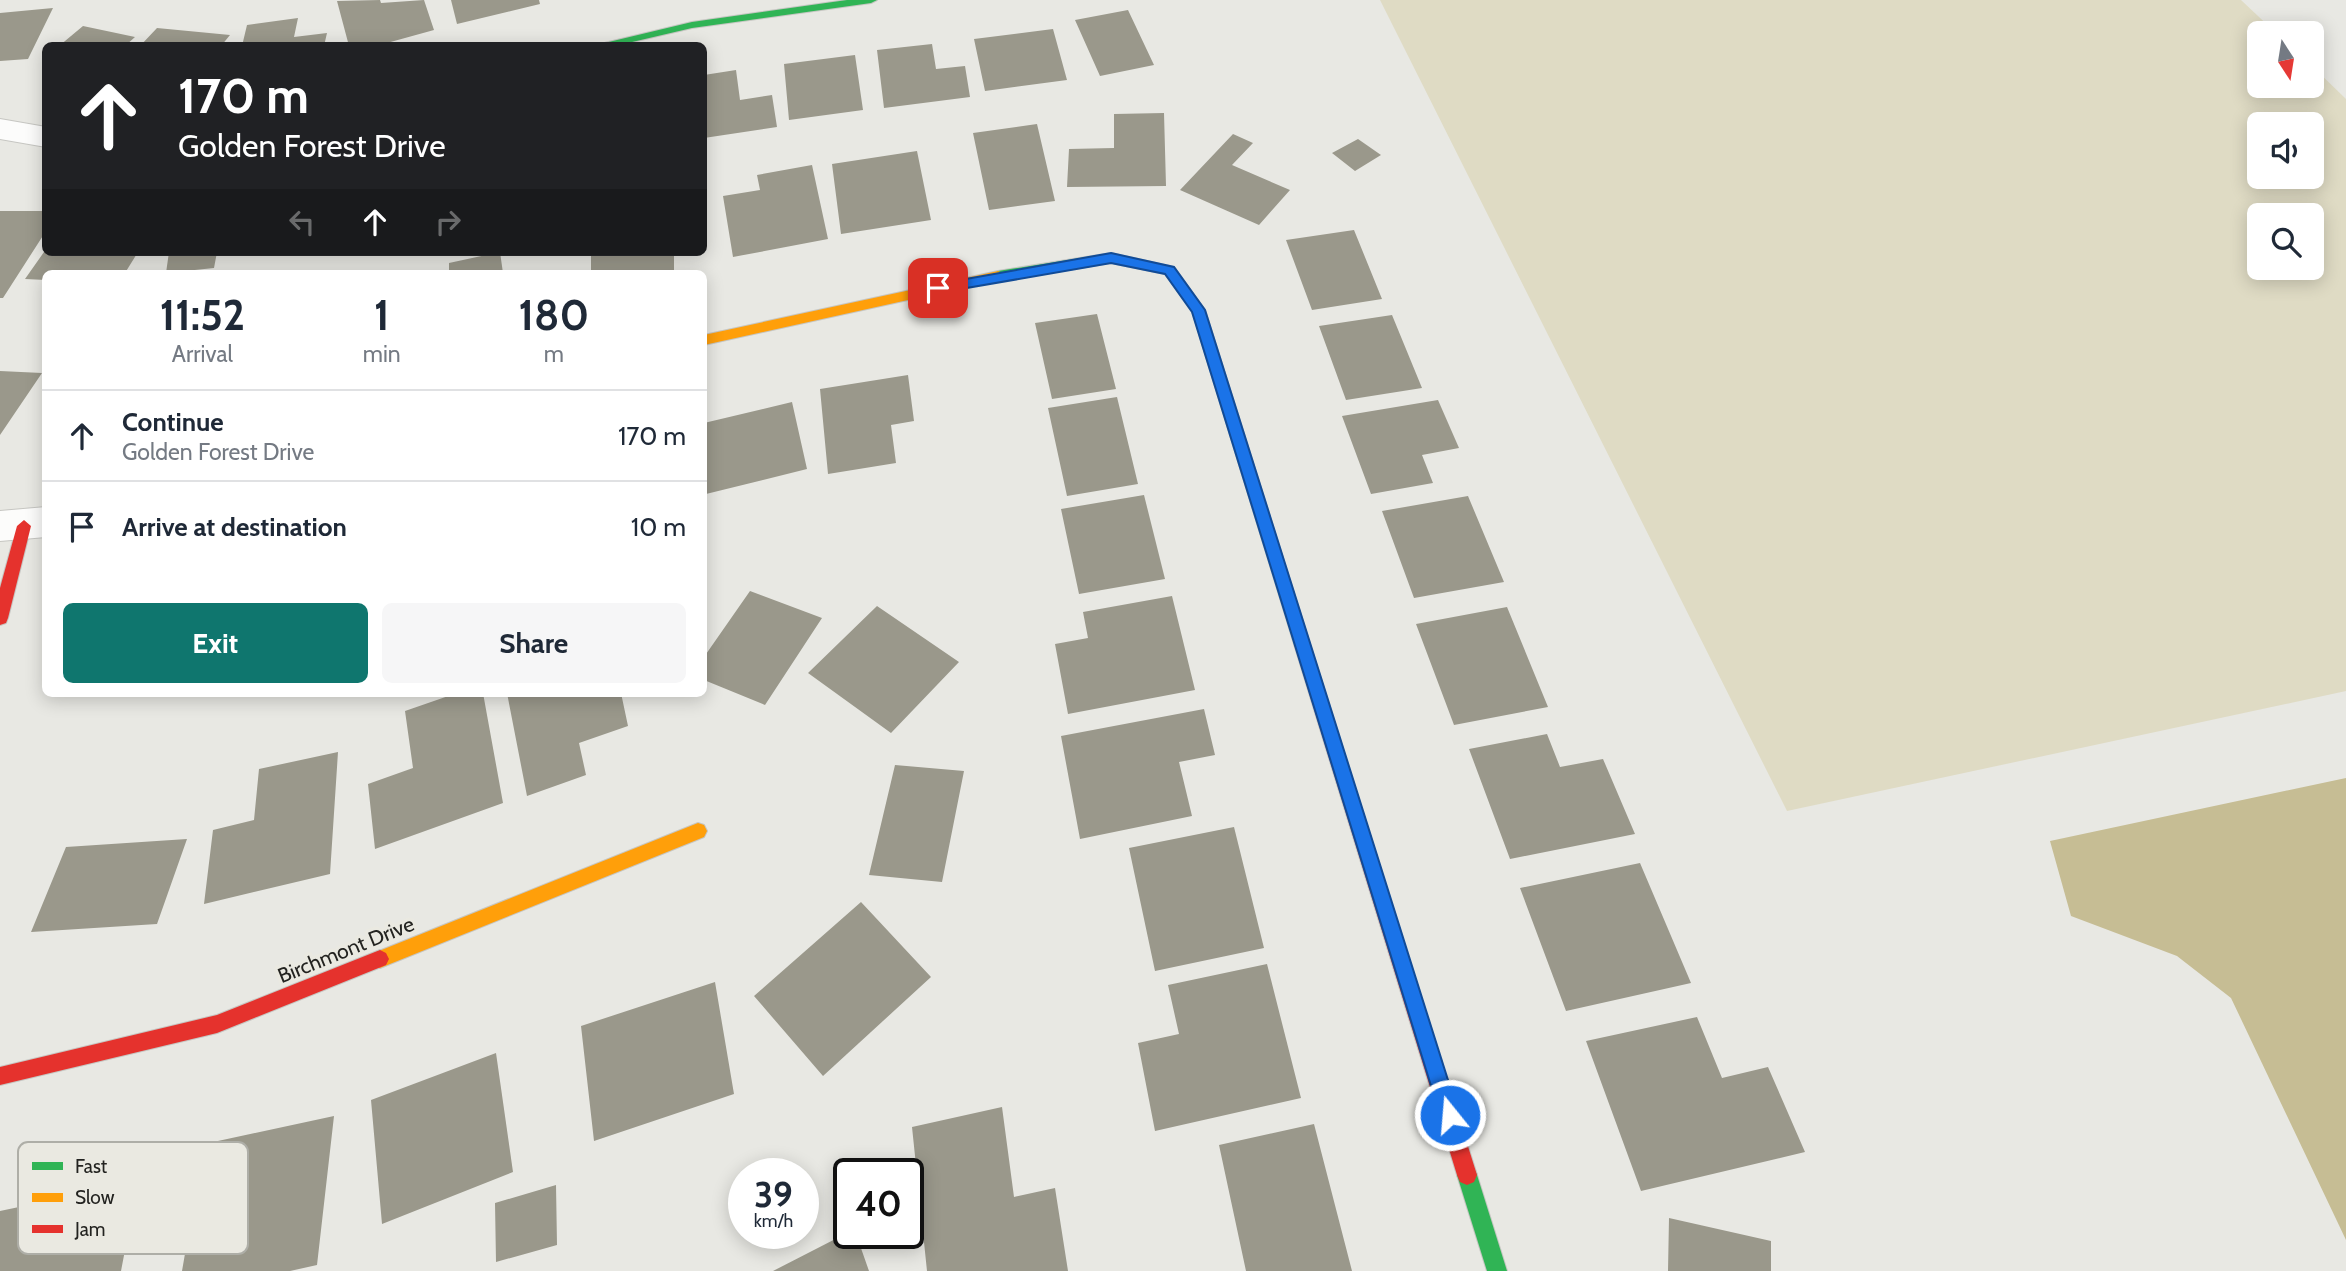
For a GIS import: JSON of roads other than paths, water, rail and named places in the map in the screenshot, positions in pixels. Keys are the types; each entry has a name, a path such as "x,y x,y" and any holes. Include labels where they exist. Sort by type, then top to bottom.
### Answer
{"street":[{"path":"615,42 692,25 871,0"},
{"path":"0,130 42,136"},
{"path":"707,339 993,277 1111,258 1169,270 1198,310 1497,1271"},
{"path":"0,618 23,525"},
{"name":"Birchmont Drive","path":"0,1076 217,1024 698,831"}]}
